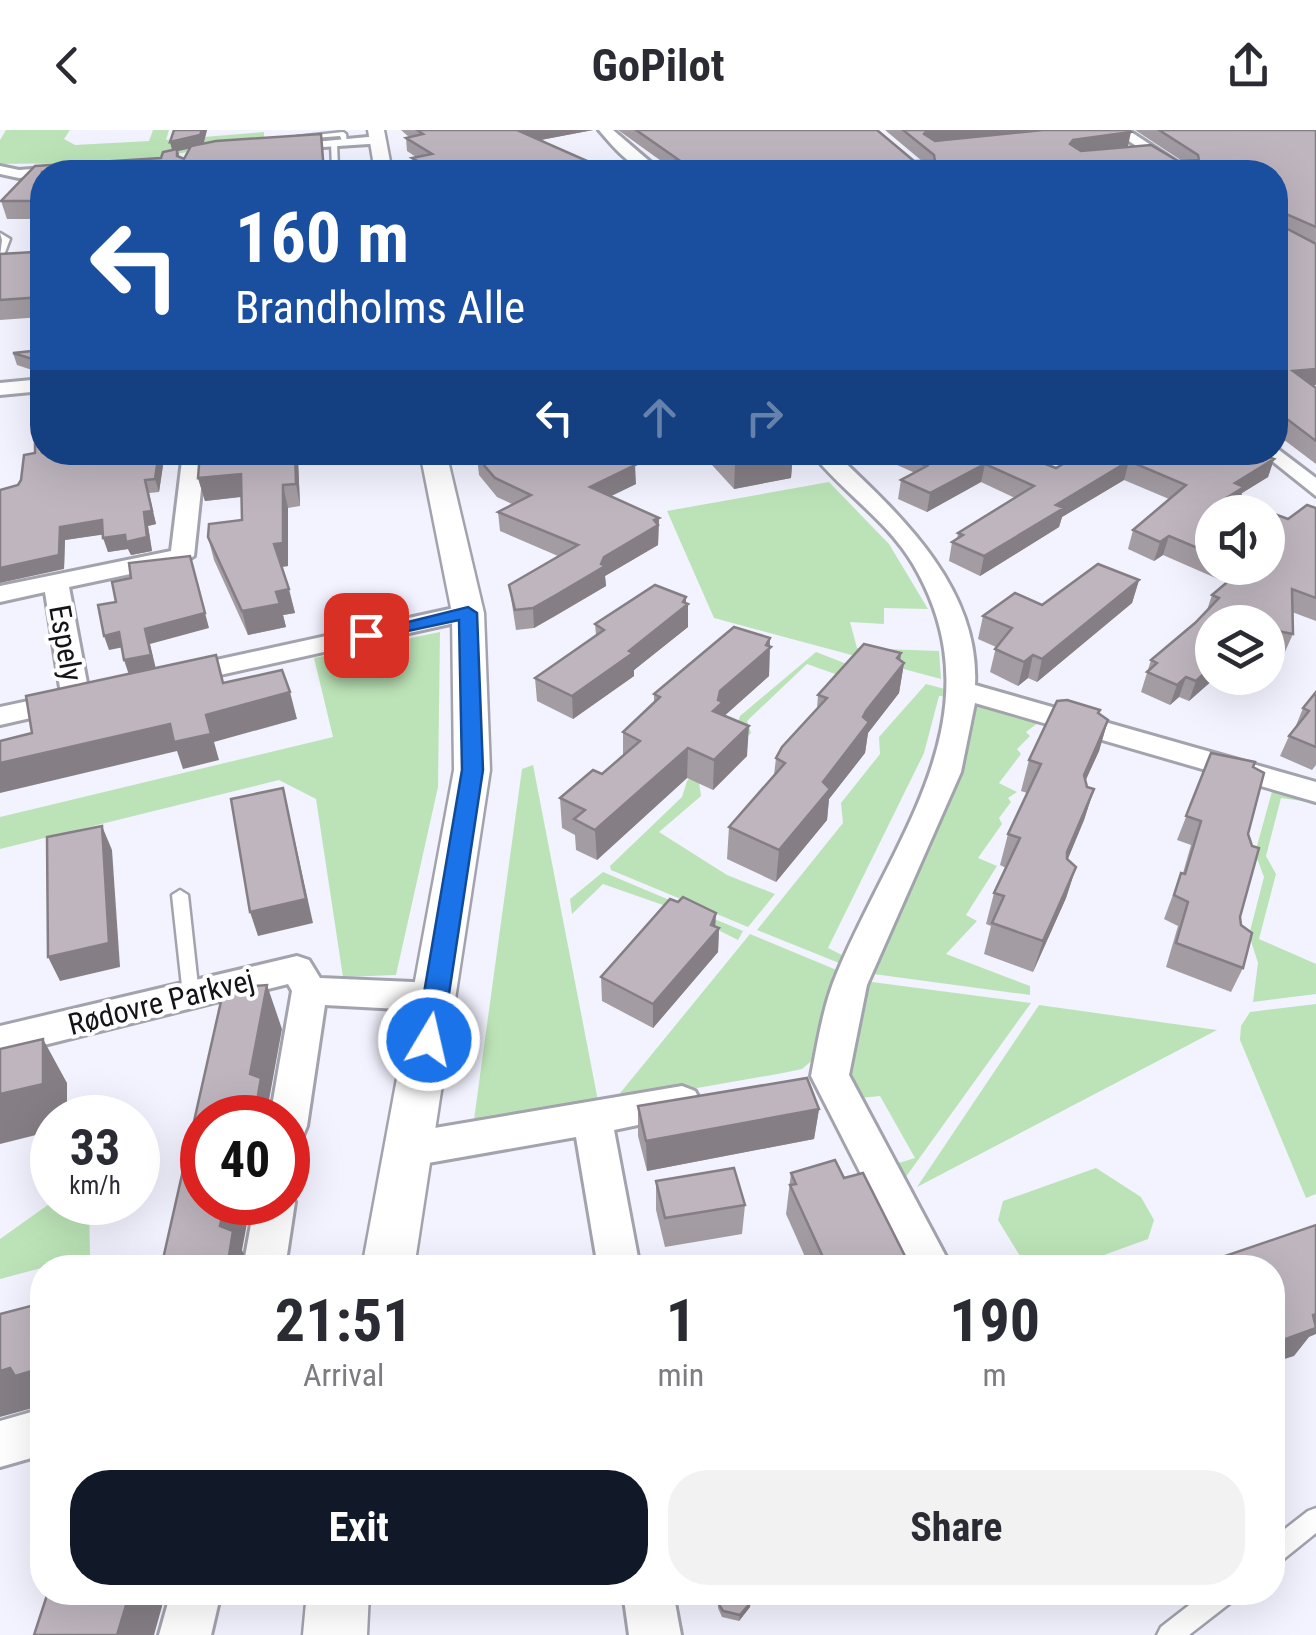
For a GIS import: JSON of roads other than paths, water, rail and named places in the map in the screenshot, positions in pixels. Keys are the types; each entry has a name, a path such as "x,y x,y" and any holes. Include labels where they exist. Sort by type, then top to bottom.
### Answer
{"street":[{"path":"606,130 639,160"},
{"path":"1118,130 1166,160"},
{"path":"258,147 340,142 377,135 382,160"},
{"path":"1115,154 1151,151"},
{"path":"0,170 16,180 30,178"},
{"path":"0,389 30,385"},
{"name":"Espely","path":"0,594 56,586 182,556 192,465"},
{"path":"390,1255 472,770 468,613 436,465"},
{"path":"835,465 902,531 926,564 960,636 966,691 962,728 947,771 853,974 811,1080 923,1255"},
{"path":"1287,465 1316,489"},
{"name":"Espely","path":"56,586 76,699"},
{"path":"156,681 468,613"},
{"path":"966,691 1316,792"},
{"path":"0,716 106,692"},
{"name":"Rødovre Parkvej","path":"0,1041 296,969 310,991 436,997"},
{"path":"293,1095 310,991"},
{"path":"410,1149 718,1096"},
{"path":"592,1117 617,1255"},
{"path":"266,1255 271,1225"},
{"path":"185,1635 193,1605"},
{"path":"335,1635 337,1605"},
{"path":"650,1605 655,1635"}],"lane":[{"path":"282,138 343,134 337,160"},
{"path":"0,235 6,238 0,256 19,255"},
{"path":"180,895 191,995"},
{"path":"1285,1544 1316,1519"},
{"path":"1169,1635 1209,1605"}]}
